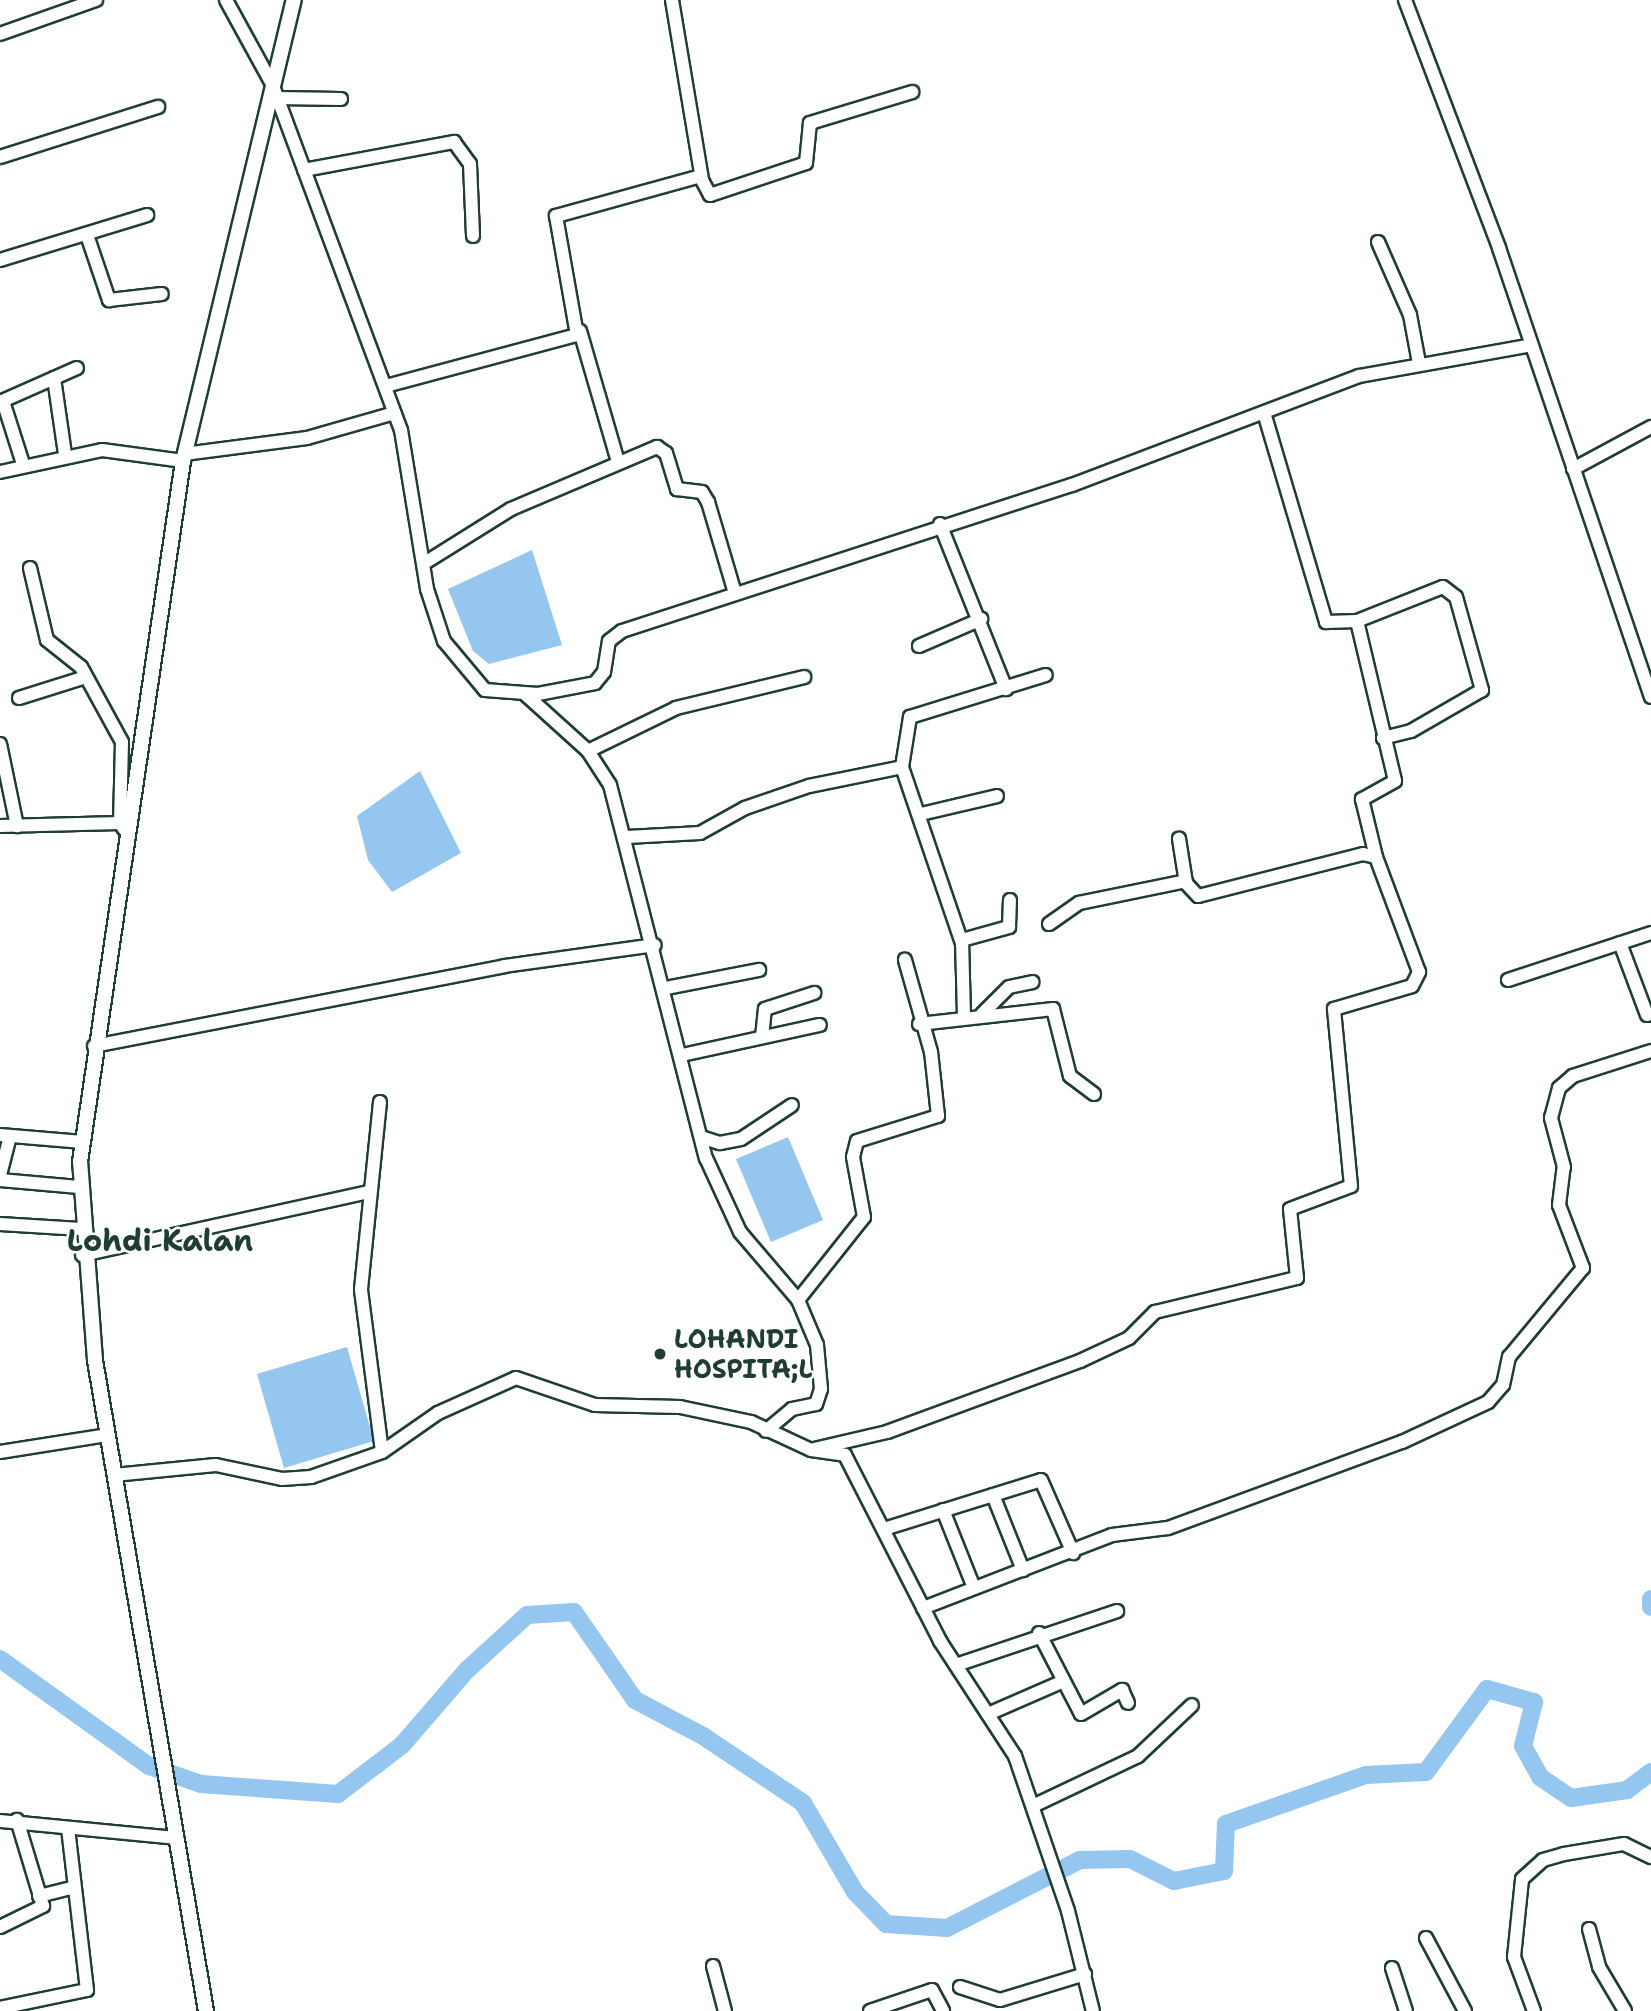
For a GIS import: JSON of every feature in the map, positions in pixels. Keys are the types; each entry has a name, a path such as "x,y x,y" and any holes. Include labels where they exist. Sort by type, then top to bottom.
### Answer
{"street":[{"path":"0,34 96,0"},
{"path":"226,0 275,92 386,386 395,413 423,564 441,632 458,665 485,690 525,694 595,683 614,635 1265,416 1359,376 1419,363 1527,346"},
{"path":"206,2011 107,1435 82,1255 79,1187 94,1046 124,829 183,458 275,92 294,0"},
{"path":"672,0 701,176 716,196 788,172 809,159 810,123 912,92"},
{"path":"1405,0 1499,248 1527,346 1573,469 1651,697"},
{"path":"275,92 341,99"},
{"path":"0,157 158,107"},
{"path":"304,170 454,142 470,164 473,236"},
{"path":"618,462 580,331 556,216 701,176"},
{"path":"0,260 147,215"},
{"path":"87,234 109,300 162,294"},
{"path":"1378,242 1410,315 1419,363"},
{"path":"386,386 580,331"},
{"path":"23,464 1,401 76,368"},
{"path":"54,378 65,454"},
{"path":"0,472 65,454 121,449 183,458 307,438 395,413"},
{"path":"1265,416 1323,616 1330,624 1357,621 1449,587 1483,679 1474,696 1383,738"},
{"path":"1573,469 1651,427"},
{"path":"423,564 510,509 618,462 661,448 677,489 705,495 735,593"},
{"path":"940,524 981,619 1006,689"},
{"path":"30,568 47,640 86,677 124,748 124,829"},
{"path":"919,646 981,619"},
{"path":"811,1450 887,1432 1080,1361 1129,1338 1155,1312 1297,1278 1290,1209 1351,1186 1333,1012 1420,978 1376,857 1362,799 1394,784 1357,621"},
{"path":"964,1016 962,943 921,814 902,767 910,717 1046,675"},
{"path":"19,698 86,677"},
{"path":"588,751 676,708 804,677"},
{"path":"525,694 588,751 610,785 627,837 701,1137 740,1232 798,1300 817,1345 821,1389 816,1404 792,1409 766,1431"},
{"path":"0,744 17,826"},
{"path":"627,837 700,833 745,808 809,786 902,767"},
{"path":"921,814 997,796"},
{"path":"0,826 124,829"},
{"path":"1179,839 1186,881 1198,896 1363,854 1376,857"},
{"path":"1049,924 1079,903 1186,881"},
{"path":"962,943 1009,927 1010,900"},
{"path":"1508,980 1651,933"},
{"path":"1620,943 1647,1016"},
{"path":"94,1046 504,966 655,946"},
{"path":"798,1300 864,1217 853,1157 857,1141 938,1116 931,1052 919,1024 905,960"},
{"path":"666,988 759,970"},
{"path":"982,1014 1001,992 1032,982"},
{"path":"762,1037 765,1009 814,993"},
{"path":"919,1024 964,1016 1053,1009 1070,1076 1094,1094"},
{"path":"682,1055 820,1025"},
{"path":"923,1608 1073,1553 1112,1535 1168,1528 1402,1443 1489,1402 1503,1385 1509,1357 1583,1268 1559,1205 1564,1167 1551,1118 1559,1088 1573,1076 1651,1051"},
{"path":"380,1102 369,1192 361,1301 382,1452"},
{"path":"701,1137 720,1143 741,1139 792,1105"},
{"path":"0,1175 5,1136 83,1142"},
{"path":"0,1180 79,1187"},
{"path":"82,1255 369,1192"},
{"path":"0,1224 81,1229"},
{"path":"114,1475 216,1465 282,1479 311,1477 382,1452 438,1413 516,1378 595,1405 680,1407 766,1431 811,1450 849,1460 923,1608 1015,1756 1035,1805 1068,1911 1093,2011"},
{"path":"0,1452 107,1435"},
{"path":"884,1530 1041,1480 1073,1553"},
{"path":"993,1495 1023,1570"},
{"path":"943,1510 974,1588"},
{"path":"956,1665 1039,1633 1117,1611"},
{"path":"1039,1633 1059,1682 1081,1714 1122,1690 1128,1703"},
{"path":"988,1714 1059,1682"},
{"path":"1035,1805 1138,1756 1192,1705"},
{"path":"0,1821 17,1820 68,1828 177,1838"},
{"path":"0,1927 40,1911 39,1896 17,1820"},
{"path":"0,2008 87,1990 71,1888 68,1828"},
{"path":"1534,2011 1514,1957 1522,1879 1543,1860 1564,1854 1624,1844 1651,1857"},
{"path":"39,1896 71,1888"},
{"path":"1589,1929 1599,1967 1625,2011"},
{"path":"1426,1938 1465,2011"},
{"path":"713,1966 725,2011"},
{"path":"1392,1968 1406,2011"},
{"path":"960,1987 1000,2000 1085,1974"},
{"path":"870,2011 932,1990 943,2011"}],"water":[{"path":"532,550 562,645 489,664 473,651 448,589"},
{"path":"420,771 461,853 392,892 368,860 357,816"},
{"path":"788,1137 823,1220 771,1242 736,1159"},
{"path":"347,1347 374,1441 284,1468 257,1374"}],"waterway":[{"path":"1651,1599 1651,1607"},
{"path":"0,1659 149,1766 201,1784 338,1794 402,1745 467,1670 527,1615 574,1612 635,1700 703,1736 803,1803 855,1892 886,1924 947,1928 1080,1860 1130,1859 1174,1881 1224,1871 1226,1824 1366,1775 1426,1772 1487,1689 1534,1702 1523,1746 1540,1777 1571,1798 1627,1790 1651,1772"}],"place":[{"name":"LOHANDI HOSPITA;L","path":"660,1354"}],"district":[{"name":"Lohdi Kalan","path":"160,1241"}]}
